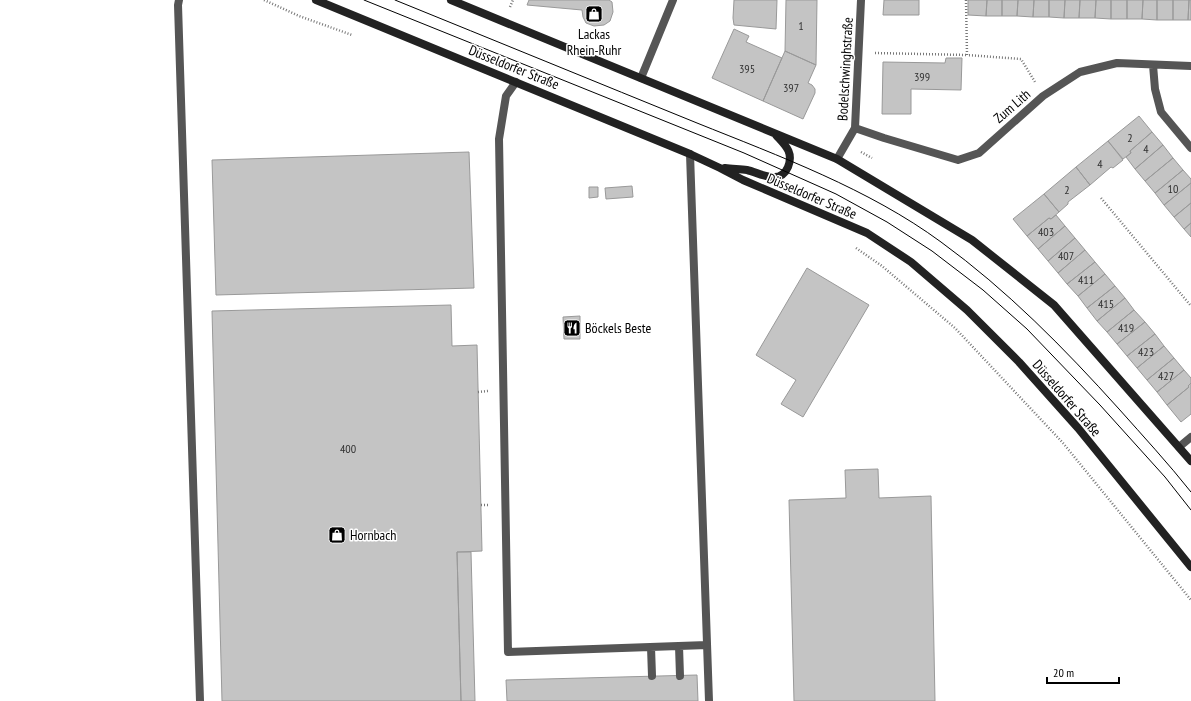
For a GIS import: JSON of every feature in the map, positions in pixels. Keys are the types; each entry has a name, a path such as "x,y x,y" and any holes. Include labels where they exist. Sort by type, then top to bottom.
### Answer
{"main road":[{"name":"Düsseldorfer Straße","path":"316,0 690,154 743,180 867,234 916,267 967,310 1019,362 1078,428 1191,567"},
{"path":"451,0 838,159 972,240 1054,305 1191,461"},
{"path":"720,168 746,170 767,177 779,177 786,172 790,162 789,151 774,132"}],"street":[{"path":"179,0 200,701"},
{"path":"641,78 673,0"},
{"name":"Bodelschwinghstraße","path":"838,159 856,128 861,0"},
{"name":"Zum Lith","path":"856,128 958,160 979,153 1043,96 1080,72 1116,63 1191,66"},
{"path":"1153,65 1155,89 1161,112 1191,148"},
{"path":"516,82 506,96 499,139 508,652 707,645"},
{"path":"690,154 709,701"},
{"path":"1179,447 1191,437"},
{"path":"679,646 680,676"},
{"path":"651,647 652,676"}],"path":[{"path":"264,0 299,16 353,35"},
{"path":"510,7 513,0"},
{"path":"966,0 967,55"},
{"path":"859,52 967,55 1021,59 1043,96"},
{"path":"1102,198 1191,306"},
{"path":"851,244 882,266 955,328 1063,443 1191,600"}],"building":[{"path":"529,0 609,0 612,2 613,12 610,21 604,25 594,26 586,23 582,10 527,5"},
{"path":"734,0 777,0 776,29 734,25"},
{"path":"786,0 817,0 816,65 785,51"},
{"path":"884,0 919,0 919,15 883,15"},
{"path":"968,0 987,0 986,16 968,15"},
{"path":"987,0 1002,0 1002,16 986,16"},
{"path":"1002,0 1018,0 1017,16 1002,16"},
{"path":"1018,0 1034,0 1033,17 1017,16"},
{"path":"1034,0 1049,0 1049,17 1033,17"},
{"path":"1049,0 1065,0 1064,18 1049,17"},
{"path":"1065,0 1080,0 1079,18 1064,18"},
{"path":"1080,0 1096,0 1095,18 1079,18"},
{"path":"1096,0 1111,0 1111,19 1095,18"},
{"path":"1111,0 1127,0 1127,19 1111,19"},
{"path":"1127,0 1143,0 1142,19 1127,19"},
{"path":"1143,0 1157,0 1157,20 1142,19"},
{"path":"1157,0 1173,0 1173,20 1157,20"},
{"path":"1173,0 1189,0 1188,20 1173,20"},
{"path":"1189,0 1191,0 1191,20 1188,20"},
{"path":"734,29 749,36 746,42 782,58 763,101 712,78"},
{"path":"785,51 816,65 808,83 815,89 815,93 803,119 763,101"},
{"path":"946,58 962,58 961,90 911,89 911,114 882,114 883,62 945,63"},
{"path":"1139,116 1152,132 1123,159 1108,141"},
{"path":"1152,132 1163,145 1135,169 1126,157 1131,153 1130,151"},
{"path":"1108,141 1123,160 1113,168 1111,167 1090,185 1076,167"},
{"path":"1163,145 1173,158 1145,181 1135,169"},
{"path":"469,152 474,288 216,295 212,160"},
{"path":"1173,158 1183,170 1155,193 1145,181"},
{"path":"1076,167 1090,185 1068,202 1068,204 1059,212 1044,194"},
{"path":"1183,170 1191,179 1191,183 1164,205 1155,193"},
{"path":"1191,183 1191,203 1174,217 1164,205"},
{"path":"632,186 633,197 606,199 605,188"},
{"path":"589,187 598,187 598,197 589,198"},
{"path":"1044,194 1059,212 1027,236 1013,219"},
{"path":"1191,203 1191,223 1184,229 1174,217"},
{"path":"1056,215 1065,226 1038,249 1027,236 1049,218 1051,219"},
{"path":"1191,223 1191,237 1184,229"},
{"path":"1065,226 1075,238 1048,261 1038,249"},
{"path":"1075,238 1085,250 1058,273 1048,261"},
{"path":"1085,250 1095,262 1067,284 1058,273"},
{"path":"1095,262 1105,274 1078,296 1067,284"},
{"path":"807,268 869,305 803,417 781,404 796,380 756,355"},
{"path":"1105,274 1115,286 1087,308 1078,296"},
{"path":"1115,286 1125,298 1097,321 1087,308"},
{"path":"1125,298 1134,310 1107,332 1097,321"},
{"path":"451,305 452,346 477,345 482,551 457,552 461,701 222,701 212,311"},
{"path":"1134,310 1145,322 1117,344 1107,332"},
{"name":"Böckels Beste","path":"580,316 580,339 564,339 563,317"},
{"path":"1145,322 1155,334 1127,356 1117,344"},
{"path":"1155,334 1164,346 1137,368 1127,356"},
{"path":"1164,346 1174,358 1147,380 1137,368"},
{"path":"1174,358 1184,370 1157,392 1147,380"},
{"path":"1184,370 1191,378 1191,383 1188,386 1189,387 1167,405 1157,392"},
{"path":"1191,383 1191,414 1181,422 1167,405 1189,387 1188,386"},
{"path":"878,469 879,498 931,496 935,701 794,701 789,500 846,498 845,470"},
{"path":"457,552 471,552 475,701 461,701"},
{"path":"697,675 698,701 507,701 506,680"}],"tram line":[{"path":"364,0 744,153 836,194 887,222 932,251 983,290 1027,329 1100,405 1165,477 1191,510"},
{"path":"395,0 791,161 854,190 913,223 965,260 1012,300 1056,342 1098,386 1191,492"}],"place":[{"name":"Lackas Rhein-Ruhr","path":"594,14"},
{"name":"Böckels Beste","path":"572,328"},
{"name":"Hornbach","path":"337,535"}]}
